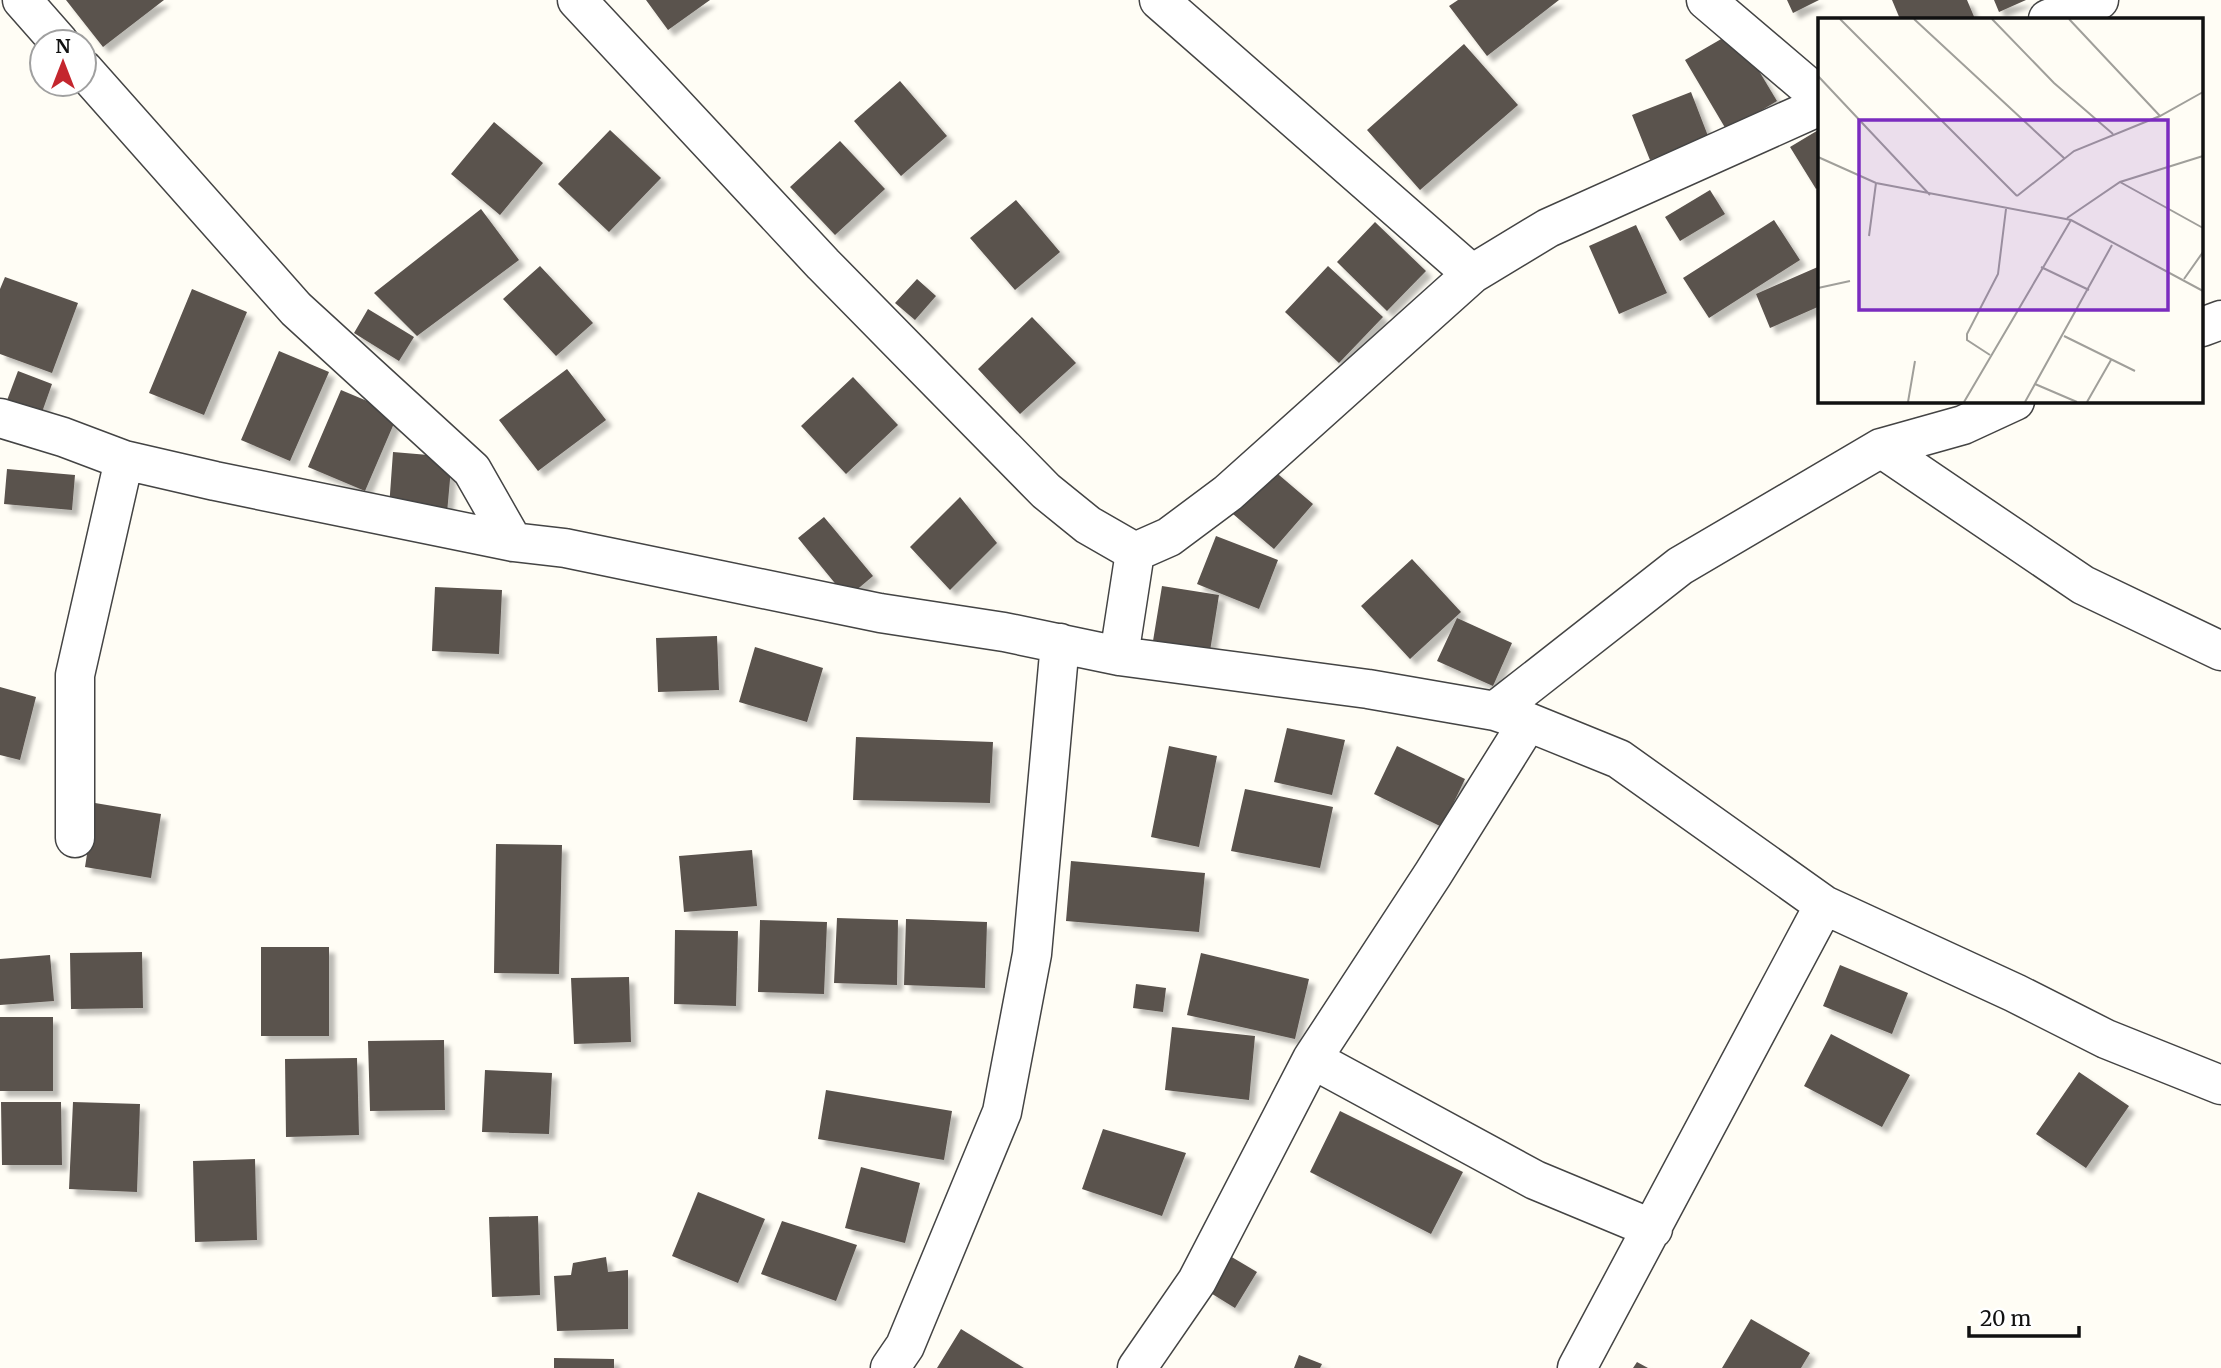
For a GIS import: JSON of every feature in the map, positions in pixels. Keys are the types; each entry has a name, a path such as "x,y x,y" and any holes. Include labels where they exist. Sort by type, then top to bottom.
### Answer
{"street":[{"path":"22,0 47,28"},
{"path":"577,0 823,264 1046,491 1088,525 1135,552"},
{"path":"1159,0 1472,274"},
{"path":"1706,0 1818,95"},
{"path":"2051,18 2099,0"},
{"path":"98,86 296,309 472,470 513,541"},
{"path":"1135,552 1169,537 1228,493 1472,274 1548,228 1818,107"},
{"path":"2204,326 2221,320"},
{"path":"1137,1368 1197,1281 1312,1059 1433,874 1512,716 1680,566 1881,448 1963,425 2013,402"},
{"path":"0,418 63,437 124,460 513,541 565,548 880,613 1004,632 1119,656 1368,689 1512,716 1619,758 1824,905 2015,993 2106,1039 2221,1085"},
{"path":"1881,448 2083,585 2221,651"},
{"path":"75,838 75,674 124,460"},
{"path":"1119,656 1135,552"},
{"path":"890,1368 905,1346 1002,1112 1032,954 1060,643"},
{"path":"1577,1368 1824,905"},
{"path":"1312,1059 1535,1180 1653,1229"}],"building":[{"path":"66,0 164,0 103,47 98,41 98,28 88,28"},
{"path":"646,0 710,0 668,30"},
{"path":"1458,0 1559,0 1487,56 1449,6"},
{"path":"1787,0 1819,0 1793,13"},
{"path":"1892,0 1967,0 1975,18 1900,18"},
{"path":"1994,0 2026,0 1999,12"},
{"path":"1735,31 1777,101 1727,131 1685,60"},
{"path":"1464,44 1518,105 1420,190 1367,130"},
{"path":"900,81 947,136 901,176 854,121"},
{"path":"1691,92 1708,136 1650,160 1632,115"},
{"path":"494,122 543,163 500,215 451,174"},
{"path":"610,130 661,178 609,232 558,184"},
{"path":"1818,130 1816,189 1790,147"},
{"path":"840,141 885,189 835,235 790,187"},
{"path":"1710,190 1725,214 1680,241 1665,217"},
{"path":"1016,200 1060,252 1015,290 970,238"},
{"path":"481,209 519,260 417,336 374,293"},
{"path":"1774,220 1800,260 1709,318 1683,278"},
{"path":"1375,222 1426,271 1387,311 1337,262"},
{"path":"1636,225 1667,293 1619,314 1589,246"},
{"path":"540,266 593,323 556,356 503,299"},
{"path":"1328,266 1383,317 1339,363 1285,312"},
{"path":"1818,267 1818,307 1770,328 1756,294"},
{"path":"5,277 78,303 52,373 0,354 0,289"},
{"path":"917,279 936,296 915,320 895,303"},
{"path":"192,289 247,312 204,415 149,393"},
{"path":"368,309 414,337 399,361 354,333"},
{"path":"1032,317 1076,363 1020,414 978,369"},
{"path":"279,351 329,372 290,461 241,440"},
{"path":"567,369 606,420 538,471 499,420"},
{"path":"18,371 52,384 41,415 6,403"},
{"path":"853,377 898,425 846,474 801,426"},
{"path":"341,390 398,414 365,491 308,467"},
{"path":"393,452 452,457 447,513 389,508"},
{"path":"7,469 75,475 72,510 4,504"},
{"path":"1272,469 1313,504 1274,549 1233,514"},
{"path":"960,497 997,543 950,590 910,547"},
{"path":"824,517 873,576 847,598 798,538"},
{"path":"1216,536 1278,560 1259,609 1197,584"},
{"path":"1412,559 1461,612 1410,659 1361,606"},
{"path":"1162,586 1219,595 1210,651 1153,641"},
{"path":"435,587 502,590 499,654 432,651"},
{"path":"1457,618 1512,643 1493,686 1437,661"},
{"path":"717,636 719,690 658,692 656,638"},
{"path":"755,647 823,668 807,722 739,702"},
{"path":"0,687 36,697 20,760 0,755"},
{"path":"1287,728 1345,740 1332,795 1274,782"},
{"path":"856,737 993,742 990,803 853,800"},
{"path":"1169,746 1217,756 1199,847 1151,837"},
{"path":"1397,746 1465,779 1442,827 1374,794"},
{"path":"1245,789 1333,807 1320,868 1231,851"},
{"path":"95,803 161,814 151,878 85,867"},
{"path":"496,844 562,845 559,974 494,973"},
{"path":"752,850 757,906 684,912 679,856"},
{"path":"1071,861 1205,873 1199,932 1066,921"},
{"path":"837,918 898,920 897,985 834,983"},
{"path":"906,919 987,922 985,988 904,985"},
{"path":"760,920 827,922 824,994 758,992"},
{"path":"675,930 738,931 736,1006 674,1004"},
{"path":"261,947 329,947 329,1036 261,1036"},
{"path":"142,952 143,1008 71,1009 70,953"},
{"path":"1201,953 1309,979 1295,1039 1187,1015"},
{"path":"50,955 54,1001 0,1005 0,959"},
{"path":"1840,965 1908,993 1892,1034 1823,1006"},
{"path":"629,977 631,1042 574,1044 571,978"},
{"path":"1136,984 1166,988 1163,1012 1133,1008"},
{"path":"0,1017 53,1017 53,1091 0,1091"},
{"path":"1172,1027 1255,1036 1249,1100 1165,1090"},
{"path":"1831,1034 1910,1075 1882,1127 1804,1086"},
{"path":"444,1040 445,1110 370,1111 368,1041"},
{"path":"357,1058 359,1135 286,1137 285,1059"},
{"path":"485,1070 552,1073 549,1134 482,1132"},
{"path":"2079,1072 2129,1106 2086,1168 2036,1134"},
{"path":"826,1090 952,1111 944,1160 818,1139"},
{"path":"1,1102 61,1102 62,1165 2,1165"},
{"path":"73,1102 140,1104 137,1192 69,1189"},
{"path":"1340,1111 1463,1172 1431,1234 1310,1172"},
{"path":"1103,1129 1186,1153 1162,1216 1082,1189"},
{"path":"255,1159 257,1240 195,1242 193,1161"},
{"path":"861,1167 920,1183 905,1243 845,1228"},
{"path":"698,1192 765,1219 738,1283 672,1256"},
{"path":"538,1216 540,1295 492,1297 489,1217"},
{"path":"782,1221 857,1245 836,1301 761,1274"},
{"path":"1230,1256 1257,1272 1235,1308 1209,1292"},
{"path":"606,1257 608,1272 628,1270 628,1329 557,1331 554,1276 571,1275 573,1263"},
{"path":"1751,1319 1810,1353 1801,1368 1722,1368"},
{"path":"961,1329 1024,1368 937,1368"},
{"path":"1299,1355 1322,1364 1320,1368 1294,1368"},
{"path":"554,1358 614,1359 614,1368 554,1368"},
{"path":"1637,1362 1648,1368 1633,1368"}]}
